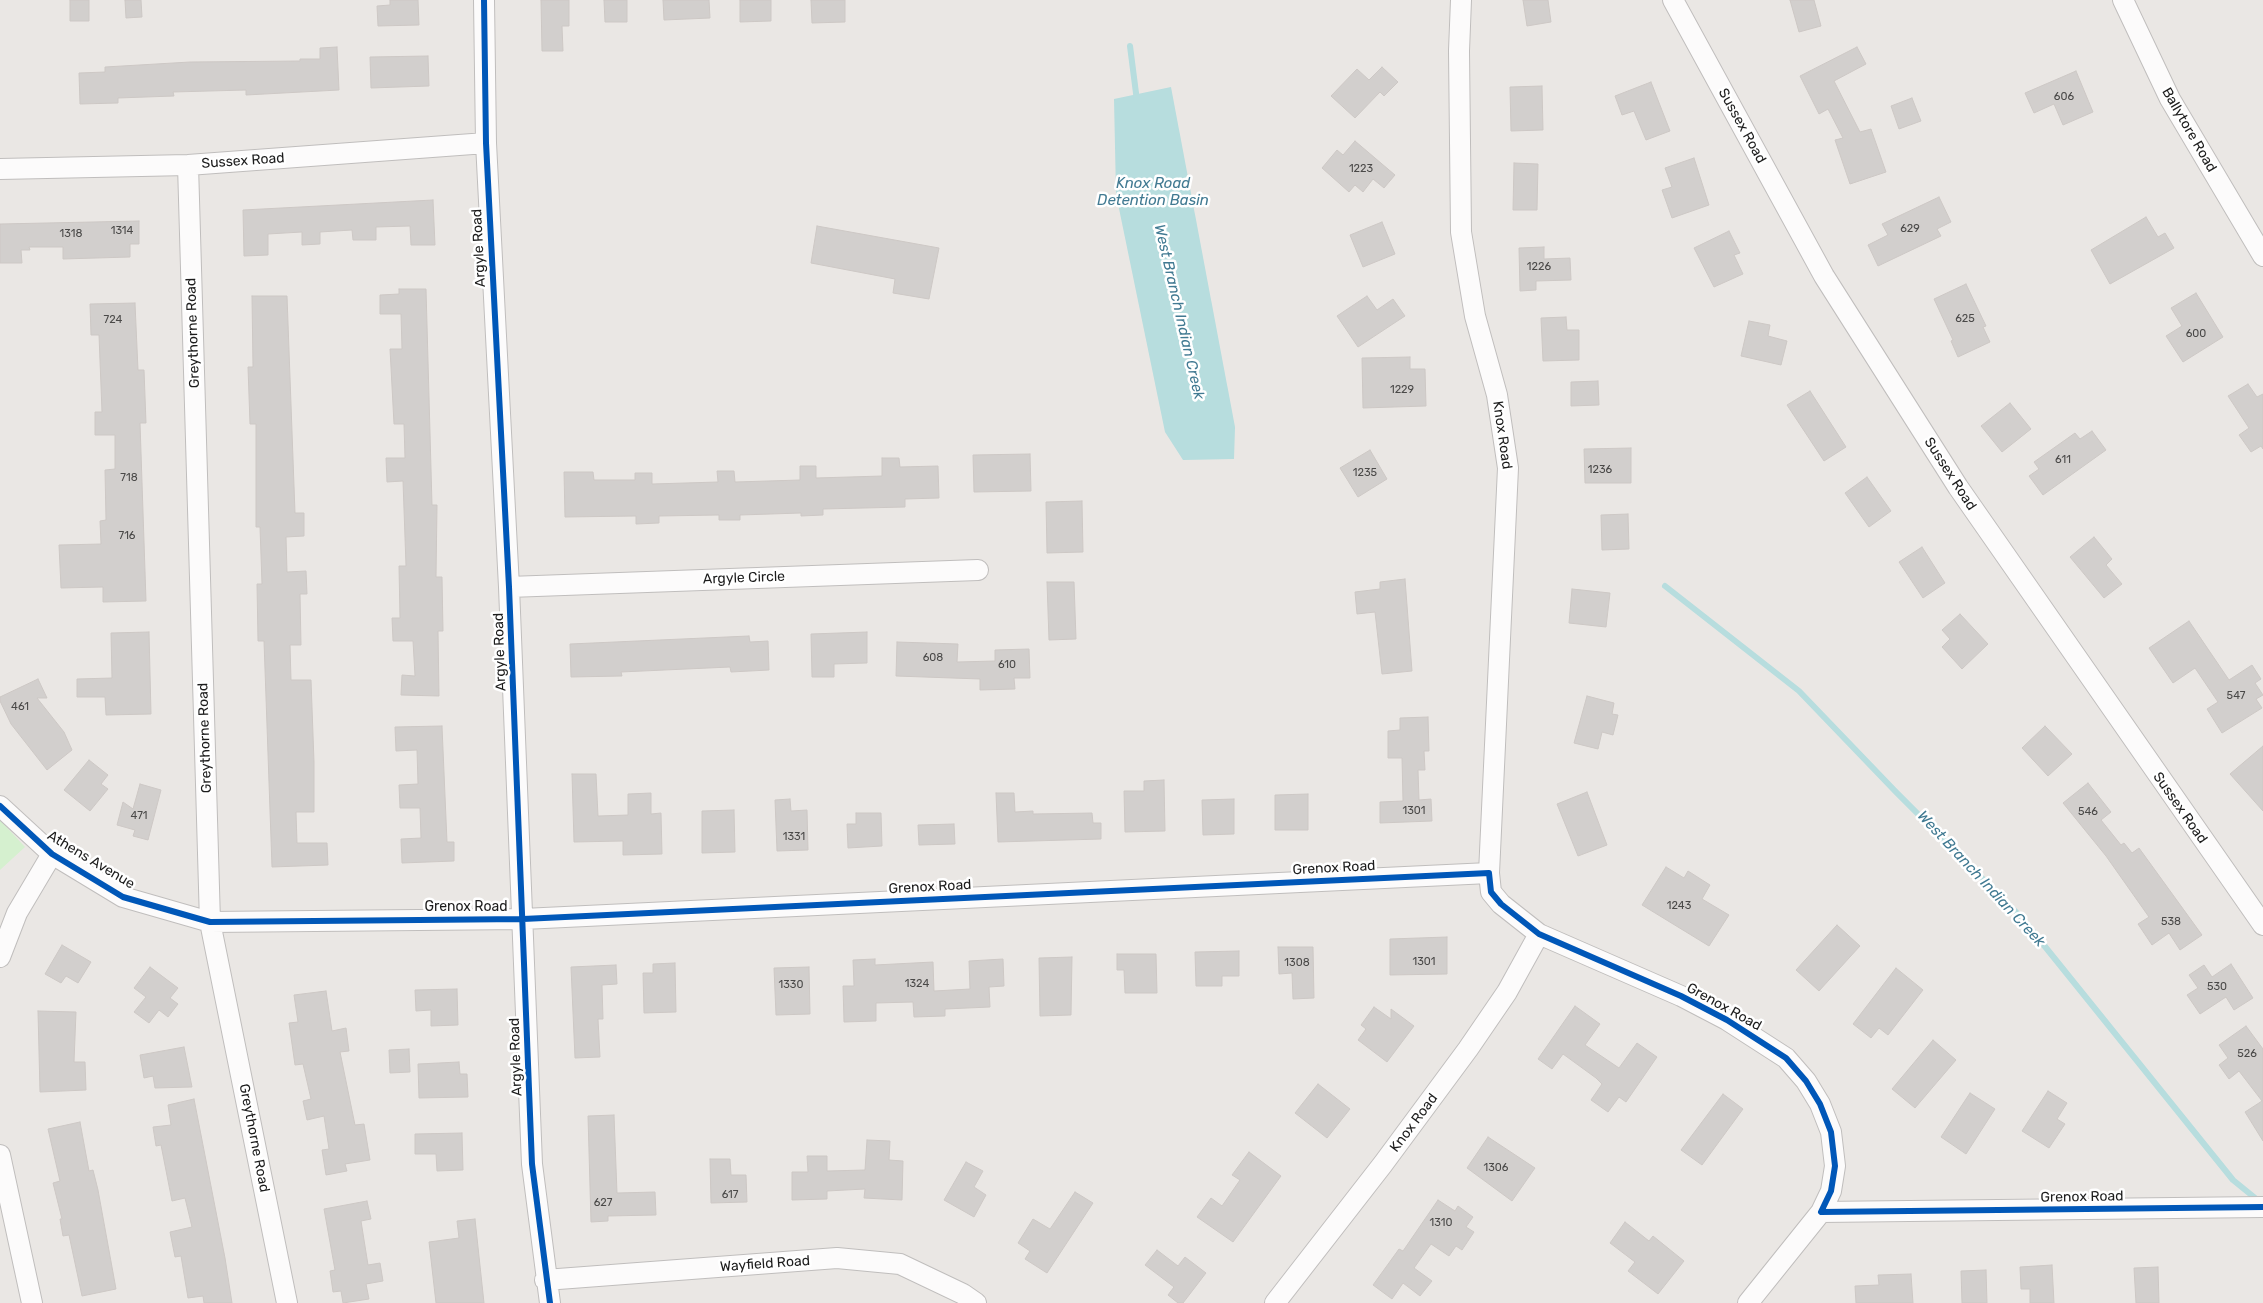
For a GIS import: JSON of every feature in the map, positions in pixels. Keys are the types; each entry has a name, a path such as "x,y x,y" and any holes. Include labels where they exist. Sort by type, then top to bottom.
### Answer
{"street":[{"name":"Argyle Road","path":"484,0 486,143 524,919 532,1164 545,1280 550,1303"},
{"name":"Knox Road","path":"1461,0 1459,51 1461,232 1475,316 1497,395 1508,468 1489,873"},
{"name":"Sussex Road","path":"1673,0 1824,276 1958,487 2263,925"},
{"name":"Ballytore Road","path":"2123,0 2170,99 2263,256"},
{"name":"Sussex Road","path":"0,169 188,165 486,143"},
{"name":"Greythorne Road","path":"188,165 210,922 287,1303"},
{"name":"Argyle Circle","path":"509,587 978,570"},
{"name":"Athens Avenue","path":"0,806 52,854 123,897 210,922"},
{"path":"0,957 17,912 52,854"},
{"name":"Grenox Road","path":"210,922 524,919 1489,873 1491,892 1501,904 1539,934 1689,1000 1727,1020 1786,1058 1820,1104 1831,1132 1835,1166 1831,1191 1821,1212 2256,1207"},
{"name":"Knox Road","path":"1275,1303 1383,1164 1468,1049 1507,992 1539,934"},
{"path":"0,1155 32,1303"},
{"path":"1748,1303 1821,1212"},
{"name":"Wayfield Road","path":"545,1280 837,1258 900,1264 963,1294 976,1303"}],"green space":[{"path":"0,820 25,847 0,870"}],"water":[{"name":"Knox Road Detention Basin","path":"1171,87 1235,427 1234,459 1183,460 1165,432 1116,194 1114,99"}],"building":[{"path":"70,0 89,0 89,21 70,21"},
{"path":"125,0 141,0 142,17 126,18"},
{"path":"390,0 418,0 419,25 378,26 377,6 390,5"},
{"path":"541,0 569,0 569,26 562,26 563,51 542,51"},
{"path":"604,0 627,0 627,22 605,22"},
{"path":"663,0 709,0 710,18 664,20"},
{"path":"740,0 771,0 771,21 740,22"},
{"path":"811,0 845,0 845,22 812,23"},
{"path":"1523,0 1548,0 1551,22 1527,26"},
{"path":"1790,0 1814,0 1821,26 1799,32"},
{"path":"337,47 339,90 246,95 246,90 173,92 174,96 118,98 118,103 80,104 79,73 105,72 105,67 190,62 300,61 300,59 320,59 320,48"},
{"path":"1857,47 1866,64 1834,81 1860,132 1871,129 1886,172 1850,184 1835,140 1843,138 1828,109 1819,114 1800,76"},
{"path":"428,56 429,86 371,88 370,57"},
{"path":"1382,67 1398,82 1384,96 1380,92 1355,118 1331,96 1357,69 1369,80"},
{"path":"2076,71 2093,112 2063,125 2054,104 2034,113 2025,93"},
{"path":"1651,82 1670,131 1646,140 1634,111 1622,115 1615,96"},
{"path":"1542,86 1543,130 1511,131 1510,87"},
{"path":"1912,98 1921,121 1899,129 1891,106"},
{"path":"1355,141 1395,175 1384,188 1373,179 1363,192 1355,185 1349,192 1322,168 1337,150 1343,155"},
{"path":"1694,158 1709,205 1672,218 1662,190 1672,187 1665,168"},
{"path":"1514,163 1538,164 1537,210 1513,210"},
{"path":"1939,197 1951,222 1937,229 1941,236 1878,266 1868,245 1888,235 1882,224"},
{"path":"433,200 435,245 411,245 410,226 376,227 376,240 353,240 352,230 320,232 320,244 302,245 302,232 268,234 268,255 244,256 243,210"},
{"path":"2146,217 2158,237 2165,233 2174,248 2110,284 2091,250"},
{"path":"139,221 139,244 130,244 130,257 63,259 63,247 29,247 30,250 21,250 22,263 0,263 0,224"},
{"path":"1382,222 1395,254 1363,267 1350,235"},
{"path":"817,226 939,248 929,299 893,293 895,279 811,263"},
{"path":"1729,231 1740,253 1734,255 1743,274 1714,287 1694,248"},
{"path":"1544,247 1544,259 1570,258 1571,280 1536,281 1536,290 1520,291 1519,248"},
{"path":"1966,284 1986,326 1983,327 1990,342 1958,357 1951,341 1953,340 1934,299"},
{"path":"399,289 426,289 432,505 437,505 436,577 442,577 443,631 438,631 439,696 401,695 402,675 415,676 413,641 393,641 392,618 400,618 399,566 406,566 403,481 387,482 386,458 405,458 404,424 394,424 390,349 402,349 401,314 380,314 380,295 399,294"},
{"path":"2196,293 2223,337 2183,362 2166,336 2182,326 2171,308"},
{"path":"252,296 287,296 295,513 304,513 304,536 286,537 287,572 306,571 307,594 300,594 301,645 290,645 291,680 311,680 314,762 314,812 296,812 297,843 327,843 328,865 272,867 264,641 258,641 257,584 262,584 260,527 256,527 256,424 250,424 248,367 253,367"},
{"path":"1367,296 1377,310 1393,299 1405,316 1358,347 1337,316"},
{"path":"135,303 138,370 144,370 146,423 140,423 146,601 103,602 103,587 61,588 59,545 101,544 100,521 106,520 105,470 115,469 115,435 95,435 95,412 102,412 99,335 91,335 90,304"},
{"path":"1566,317 1567,330 1579,330 1579,360 1543,361 1541,318"},
{"path":"1749,321 1770,325 1768,336 1787,341 1781,365 1741,356"},
{"path":"1410,357 1410,369 1425,369 1426,406 1363,408 1362,358"},
{"path":"1598,381 1599,405 1571,406 1571,382"},
{"path":"2248,384 2257,397 2263,394 2263,449 2261,446 2251,452 2239,435 2249,428 2228,396"},
{"path":"1810,391 1846,447 1824,461 1787,405"},
{"path":"2010,403 2031,429 2002,452 1981,426"},
{"path":"2092,431 2106,450 2043,495 2029,476 2039,469 2034,462 2075,433 2080,439"},
{"path":"1631,448 1631,483 1585,483 1584,449"},
{"path":"1370,450 1387,479 1358,497 1340,468"},
{"path":"1030,454 1031,491 974,492 973,455"},
{"path":"882,458 899,458 900,467 938,466 939,498 905,499 905,507 823,509 823,515 801,516 801,513 740,515 740,520 719,520 719,515 659,516 659,523 636,524 636,516 565,517 564,472 593,472 594,480 635,480 635,473 652,473 652,484 718,482 717,471 734,471 735,482 800,480 800,466 816,466 816,478 882,476"},
{"path":"1867,477 1891,511 1869,527 1845,493"},
{"path":"1082,501 1083,552 1047,553 1046,502"},
{"path":"1628,514 1629,549 1602,550 1601,515"},
{"path":"2094,537 2112,559 2106,565 2122,584 2104,598 2070,557"},
{"path":"1922,547 1945,583 1923,598 1899,562"},
{"path":"1405,579 1412,671 1382,674 1375,612 1357,614 1355,592 1380,589 1380,582"},
{"path":"1047,582 1074,582 1076,639 1049,640"},
{"path":"1572,589 1610,593 1606,627 1569,623"},
{"path":"1960,614 1988,644 1962,669 1942,647 1950,639 1942,630"},
{"path":"2189,621 2229,680 2252,665 2261,679 2255,683 2263,695 2256,699 2262,708 2222,733 2207,709 2218,702 2195,668 2173,683 2149,648"},
{"path":"149,632 151,714 106,715 105,697 77,697 77,679 112,678 111,633"},
{"path":"867,632 867,663 834,664 834,677 812,677 811,634"},
{"path":"749,636 750,642 768,641 769,670 731,672 730,667 621,672 622,676 571,677 570,644"},
{"path":"897,642 958,644 957,662 995,661 995,650 1029,649 1030,678 1014,678 1015,689 980,690 980,679 896,676"},
{"path":"38,679 47,698 37,698 64,732 72,750 47,770 11,724 0,701 0,697"},
{"path":"1587,696 1614,703 1612,714 1618,715 1613,735 1602,732 1598,749 1574,743"},
{"path":"1428,717 1429,751 1424,751 1425,770 1418,770 1419,800 1431,799 1432,821 1380,823 1380,802 1403,801 1402,758 1388,758 1388,731 1400,730 1400,718"},
{"path":"442,726 447,842 454,842 454,861 402,863 401,839 421,838 420,808 400,808 399,785 418,784 417,750 396,751 395,727"},
{"path":"2045,726 2072,754 2048,776 2022,748"},
{"path":"2263,746 2263,811 2230,774"},
{"path":"89,760 108,775 101,784 108,789 90,811 64,790"},
{"path":"572,774 596,774 598,816 628,815 628,794 651,793 651,814 661,813 662,854 623,855 623,841 574,842"},
{"path":"1164,780 1165,831 1125,832 1124,791 1144,791 1144,781"},
{"path":"2088,783 2111,812 2101,820 2121,845 2124,843 2132,853 2139,848 2202,935 2180,950 2169,933 2152,945 2138,924 2149,917 2106,856 2063,803"},
{"path":"140,784 161,790 148,840 133,836 135,830 117,825 123,802 133,809"},
{"path":"1587,792 1607,845 1578,856 1557,804"},
{"path":"996,793 1014,793 1015,812 1033,811 1033,814 1092,813 1093,823 1101,823 1101,839 998,842"},
{"path":"1308,794 1308,830 1275,830 1275,795"},
{"path":"790,799 791,811 807,810 808,850 777,851 775,800"},
{"path":"1234,799 1234,834 1203,835 1202,800"},
{"path":"734,810 735,852 702,853 702,811"},
{"path":"856,813 881,813 882,846 848,848 847,824 856,824"},
{"path":"954,824 955,844 919,845 918,825"},
{"path":"1666,867 1684,878 1688,871 1710,885 1702,899 1729,915 1709,946 1642,905"},
{"path":"1837,925 1860,946 1819,991 1796,970"},
{"path":"1447,937 1447,974 1390,975 1390,939"},
{"path":"62,945 91,962 78,983 66,976 61,983 45,974"},
{"path":"1278,947 1313,947 1314,998 1293,999 1292,973 1279,974"},
{"path":"1239,951 1239,976 1222,976 1222,986 1196,986 1195,952"},
{"path":"1117,954 1156,954 1157,993 1125,993 1124,970 1117,970"},
{"path":"1072,957 1071,1015 1040,1016 1039,958"},
{"path":"875,959 875,965 933,962 934,991 970,989 969,961 1003,959 1004,986 989,987 990,1007 945,1009 945,1016 914,1017 913,1002 876,1003 876,1021 844,1022 843,986 854,986 853,960"},
{"path":"675,963 676,1012 644,1013 643,973 653,973 653,964"},
{"path":"2231,964 2253,998 2234,1010 2226,997 2200,1014 2187,995 2198,988 2189,975 2204,965 2212,977"},
{"path":"616,965 617,984 602,985 603,1019 598,1019 600,1057 575,1058 571,967"},
{"path":"150,967 178,988 170,998 178,1004 168,1017 159,1010 149,1023 134,1012 146,997 134,988"},
{"path":"809,967 810,1014 776,1015 774,968"},
{"path":"1896,968 1923,990 1888,1035 1879,1028 1871,1038 1853,1024"},
{"path":"457,989 458,1025 431,1026 431,1010 416,1011 415,990"},
{"path":"326,991 332,1031 346,1028 349,1051 340,1052 355,1125 364,1124 370,1160 345,1164 347,1171 326,1175 322,1150 329,1149 324,1116 307,1120 303,1101 311,1099 303,1064 295,1065 289,1023 298,1022 294,995"},
{"path":"1575,1006 1600,1024 1585,1045 1619,1068 1637,1043 1657,1057 1626,1102 1619,1097 1608,1112 1591,1100 1602,1084 1596,1078 1563,1054 1552,1069 1538,1059"},
{"path":"1374,1007 1391,1019 1391,1009 1414,1026 1387,1062 1358,1040 1366,1029 1361,1025"},
{"path":"38,1011 76,1012 74,1062 85,1062 86,1090 40,1092"},
{"path":"2246,1026 2263,1049 2263,1141 2245,1112 2262,1101 2239,1071 2229,1079 2219,1065 2228,1058 2219,1045"},
{"path":"1933,1040 1956,1060 1915,1108 1892,1089"},
{"path":"184,1047 192,1087 155,1088 153,1076 144,1078 140,1055"},
{"path":"409,1049 410,1072 390,1073 389,1050"},
{"path":"459,1062 460,1074 467,1074 468,1097 419,1098 418,1064"},
{"path":"1318,1084 1350,1109 1327,1138 1295,1113"},
{"path":"2048,1091 2067,1103 2057,1119 2065,1124 2049,1148 2022,1131"},
{"path":"1970,1093 1995,1109 1966,1154 1941,1137"},
{"path":"1723,1094 1743,1109 1702,1165 1681,1150"},
{"path":"194,1099 232,1303 204,1303 203,1296 188,1298 181,1256 175,1257 170,1232 192,1227 185,1198 172,1201 161,1145 156,1146 153,1127 171,1125 168,1105"},
{"path":"614,1115 617,1193 655,1192 656,1215 608,1216 608,1221 591,1222 588,1116"},
{"path":"80,1122 89,1171 93,1170 98,1190 116,1289 82,1296 69,1235 63,1236 60,1219 62,1219 53,1183 60,1181 48,1129"},
{"path":"462,1133 463,1170 437,1171 436,1154 415,1154 415,1134"},
{"path":"1488,1137 1535,1168 1512,1201 1467,1168"},
{"path":"867,1140 890,1141 889,1160 903,1161 902,1200 864,1198 865,1189 827,1191 827,1199 792,1200 792,1172 808,1172 807,1156 827,1156 827,1171 865,1170"},
{"path":"1249,1152 1281,1176 1233,1242 1197,1217 1211,1198 1222,1206 1240,1180 1232,1175"},
{"path":"710,1159 730,1159 731,1175 746,1175 747,1202 711,1203"},
{"path":"966,1162 983,1171 974,1187 986,1195 974,1217 944,1200"},
{"path":"1075,1192 1093,1203 1047,1273 1025,1259 1030,1251 1018,1243 1033,1219 1050,1229"},
{"path":"1438,1200 1455,1211 1458,1206 1473,1217 1466,1227 1474,1232 1462,1250 1456,1246 1449,1256 1431,1244 1414,1268 1432,1281 1420,1296 1403,1283 1392,1299 1373,1285 1399,1249 1403,1251"},
{"path":"367,1201 371,1219 361,1221 368,1265 380,1263 383,1281 366,1284 369,1299 343,1303 341,1291 333,1292 330,1271 335,1270 324,1209"},
{"path":"475,1219 484,1303 436,1303 429,1242 459,1238 457,1221"},
{"path":"1625,1222 1649,1241 1653,1236 1684,1261 1658,1294 1628,1271 1635,1262 1610,1243"},
{"path":"1157,1250 1178,1266 1185,1257 1206,1273 1183,1303 1178,1303 1168,1295 1174,1287 1145,1265"},
{"path":"2052,1265 2054,1303 2030,1303 2030,1289 2021,1289 2020,1267"},
{"path":"2158,1267 2159,1303 2136,1303 2134,1268"},
{"path":"1986,1270 1987,1303 1962,1303 1961,1271"},
{"path":"1911,1274 1913,1303 1856,1303 1855,1286 1879,1285 1878,1275"}],"waterway":[{"name":"West Branch Indian Creek","path":"1130,46 1137,101"},
{"name":"West Branch Indian Creek","path":"1665,586 1799,691 1896,792 2022,918 2233,1180 2260,1202"}],"cycle path":[{"path":"484,0 486,143 509,587 532,1164 550,1303"},
{"path":"0,806 52,854 123,897 210,922 523,919 1489,873 1491,892 1501,904 1539,934 1681,996 1727,1020 1786,1058 1806,1081 1820,1104 1831,1132 1835,1166 1831,1191 1821,1212 2263,1207"}]}
